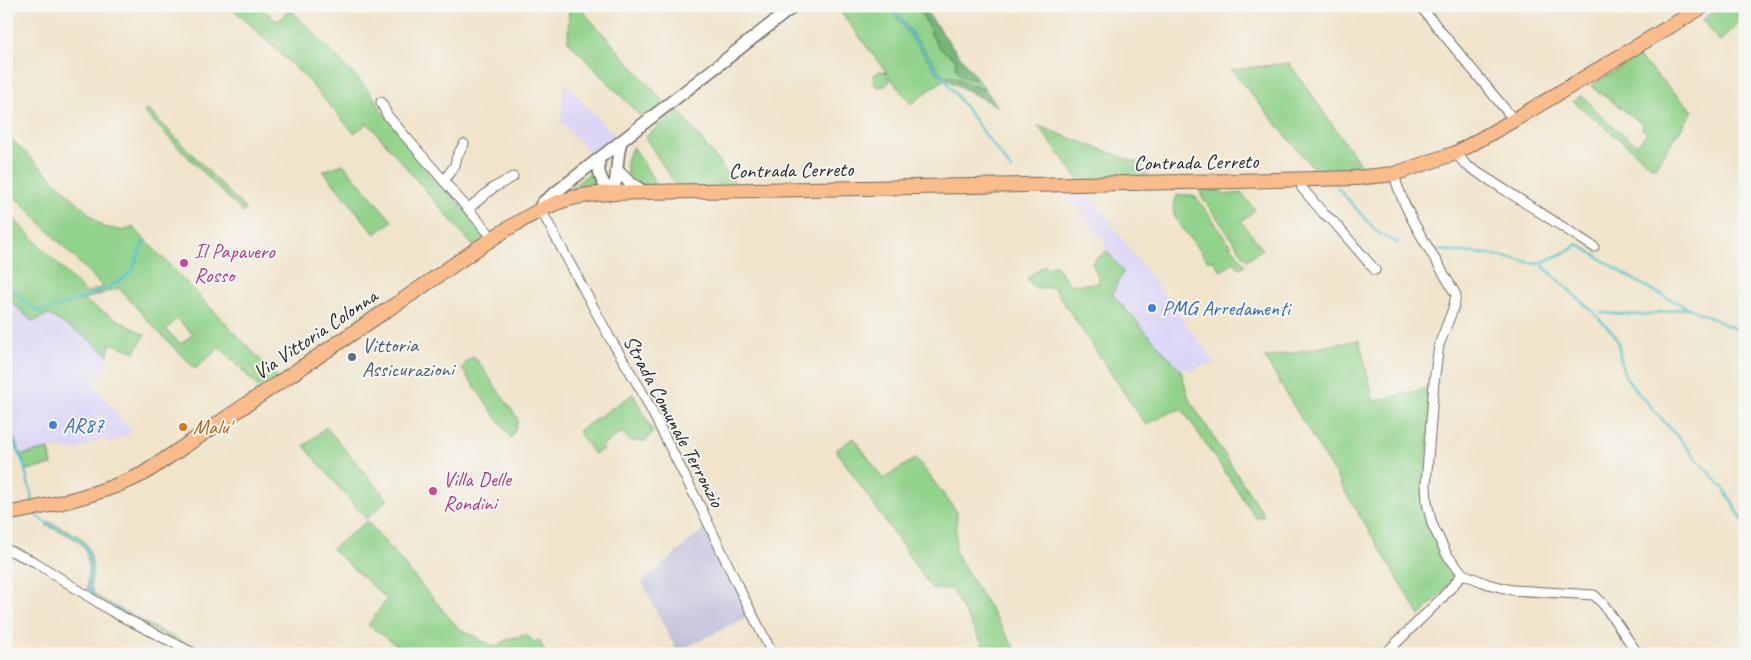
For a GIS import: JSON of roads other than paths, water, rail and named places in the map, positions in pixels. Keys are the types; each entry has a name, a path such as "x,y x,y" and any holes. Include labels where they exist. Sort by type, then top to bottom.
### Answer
{"main road":[{"name":"Contrada Cerreto","path":"644,192 1356,178 1394,174 1456,153 1704,6"},
{"name":"Via Vittoria Colonna","path":"6,514 101,492 117,487 143,474 540,208 566,199 583,196 644,192"}],"street":[{"path":"540,208 542,203 794,6"},
{"path":"1420,6 1514,120"},
{"path":"382,102 387,114 493,238"},
{"path":"613,194 621,142"},
{"path":"444,180 455,165 457,156 464,144"},
{"path":"1456,153 1466,165 1594,247"},
{"path":"599,160 600,176 605,186 613,194"},
{"path":"618,171 630,183 644,192"},
{"path":"1394,174 1398,192 1407,210 1456,295 1453,309 1439,345 1434,382 1426,484 1427,504 1432,524 1447,555 1463,574 1488,584 1512,590 1594,595 1604,605 1638,654"},
{"path":"468,209 493,188 513,177"},
{"path":"1301,179 1302,188 1375,270"},
{"name":"Strada Comunale Terronzio","path":"540,208 610,338 641,390 702,510 771,654"},
{"path":"6,548 35,562 111,611 195,654"},
{"path":"1385,654 1441,599 1463,574"}],"waterway":[{"path":"890,6 1011,169"},
{"path":"1337,187 1377,232 1398,243"},
{"path":"6,284 31,307 41,312 90,295 126,277 132,270 144,241"},
{"path":"1437,250 1487,254 1538,264 1570,250 1577,244 1655,292 1745,333"},
{"path":"1543,266 1614,334 1618,342 1625,376 1724,489 1745,524"},
{"path":"1601,313 1643,315 1687,308"},
{"path":"6,421 24,465 33,503"},
{"path":"36,516 73,536 84,545 88,551 90,565 89,584 93,594"},
{"path":"110,605 125,613"},
{"path":"196,650 203,654"}],"place":[{"name":"Il Papavero Rosso","path":"184,263"},
{"name":"PMG Arredamenti","path":"1152,308"},
{"name":"Vittoria Assicurazioni","path":"352,357"},
{"name":"AR87","path":"53,425"},
{"name":"Malu'","path":"183,427"},
{"name":"Villa Delle Rondini","path":"433,491"}]}
